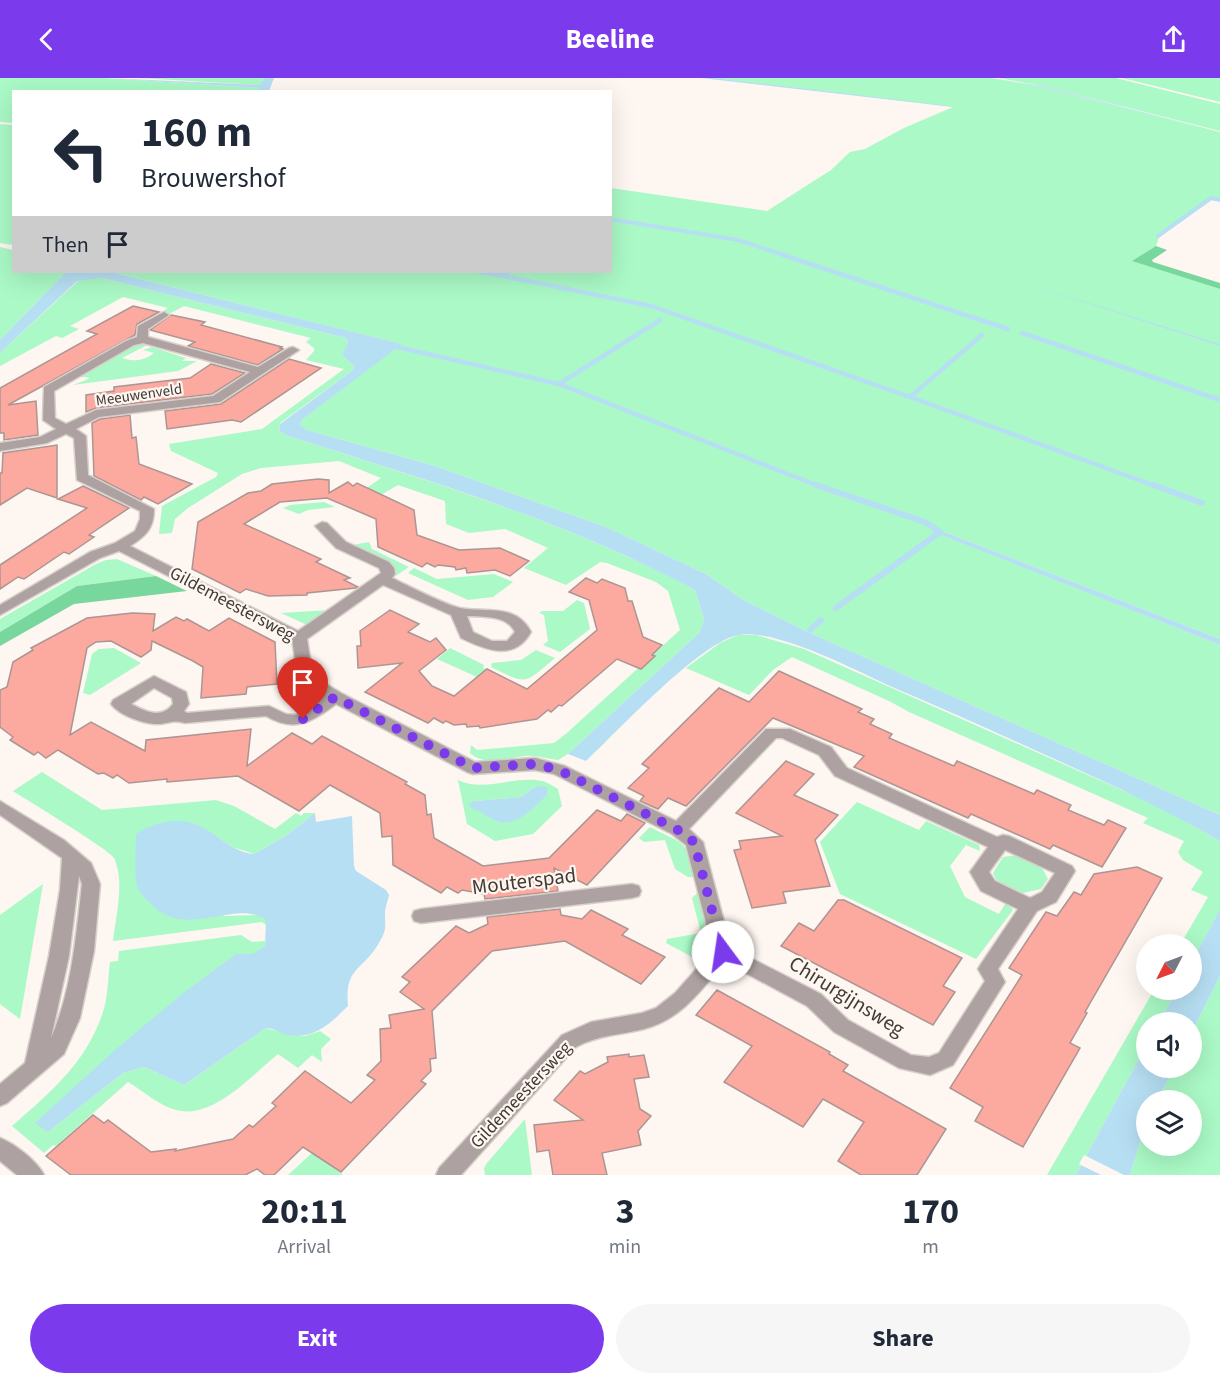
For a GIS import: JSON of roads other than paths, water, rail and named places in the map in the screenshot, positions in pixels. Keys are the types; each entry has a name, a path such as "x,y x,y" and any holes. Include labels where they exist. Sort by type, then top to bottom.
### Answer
{"street":[{"name":"Meeuwenveld","path":"164,315 142,328 143,339 130,343 48,390 49,420 67,429 96,414 216,399 292,350"},
{"path":"143,339 260,371"},
{"path":"0,447 43,440 67,429 80,436 82,477 147,509 147,519 141,533 120,546 95,555 0,611"},
{"path":"299,637 388,574 387,568 341,545 322,526"},
{"name":"Gildemeestersweg","path":"120,546 299,637 306,678 335,697 473,768 535,764 559,770 678,830 694,842 723,952 670,1010 652,1019 601,1026 584,1031 569,1041 450,1174"},
{"path":"382,579 458,612"},
{"path":"174,713 185,718 269,711 283,719 296,720 309,716 335,697"},
{"name":"Chirurgijnsweg","path":"678,830 772,733 784,734 825,751 841,772 999,845 1003,841 1066,871 1049,897 1030,906 988,969 995,982 946,1059 930,1066 906,1062 841,1026 814,1000 723,952"},
{"path":"0,807 58,845 85,868 91,884 84,951 66,1028 57,1048 0,1097"},
{"path":"999,845 979,872 988,886 1030,906"},
{"name":"Mouterspad","path":"422,916 632,891"},
{"path":"0,1148 33,1175"}],"water":[{"path":"104,78 259,85 265,78 274,78 269,90 260,90 260,88"},
{"path":"701,78 715,78 954,107"},
{"path":"991,78 1042,86 1220,132 1036,86"},
{"path":"65,273 115,273 402,344 302,420 300,425 307,430 435,466 606,527 706,574 745,601 812,634 1220,815 1220,841 1115,787 816,652 773,638 754,635 739,635 703,653 660,689 586,761 568,754 700,632 704,619 695,590 646,565 546,523 279,431 280,424 353,370 354,366 344,357 343,353 348,343 346,338 101,278 77,281 0,353 0,340"},
{"path":"1010,278 1220,344 1220,346"},
{"path":"929,530 947,533 1220,639 1220,645"},
{"path":"535,787 547,788 547,795 525,815 511,822 494,820 471,808 469,804 475,801 521,797"},
{"path":"315,813 316,822 352,816 356,871 386,890 389,895 385,911 384,933 374,951 352,976 349,983 348,1006 314,1033 297,1036 266,1028 184,1085 144,1067 123,1073 48,1132 35,1123 115,1050 182,994 236,954 253,954 265,946 266,920 254,915 240,913 195,920 180,919 165,914 151,904 137,886 136,834 164,822 188,822 203,828 238,850 254,854 287,835"},
{"path":"1220,909 1220,976 1202,1012 1165,1012 1172,1000 1202,1000 1202,943"},
{"path":"1136,1064 1136,1078 1169,1078 1163,1090 1136,1090 1136,1156 1130,1175 1076,1175"}],"waterway":[{"path":"1158,236 1211,198 1220,200"},
{"path":"612,219 738,240 787,256"},
{"path":"783,255 1008,329"},
{"path":"486,273 503,276"},
{"path":"503,276 507,273"},
{"path":"503,276 651,306 910,397"},
{"path":"559,384 660,320"},
{"path":"1022,333 1220,400"},
{"path":"910,397 982,335"},
{"path":"397,347 559,384"},
{"path":"559,384 821,487"},
{"path":"910,397 1158,487"},
{"path":"816,485 925,522 940,532 836,608"},
{"path":"1154,485 1202,503"},
{"path":"810,630 821,620"}]}
